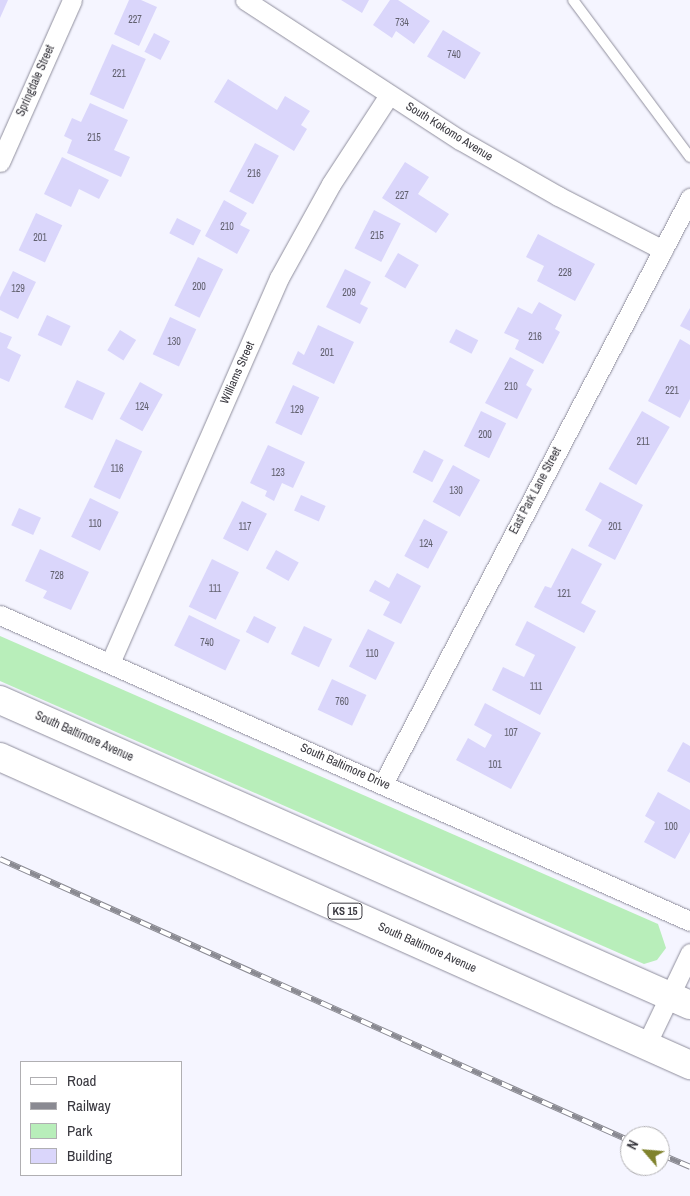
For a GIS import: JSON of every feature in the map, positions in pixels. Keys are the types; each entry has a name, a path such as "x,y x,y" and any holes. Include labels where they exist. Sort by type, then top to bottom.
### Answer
{"main road":[{"name":"South Baltimore Avenue","path":"0,700 679,1000"},
{"name":"South Baltimore Avenue","path":"0,758 690,1065"}],"street":[{"name":"Springdale Street","path":"0,162 72,0"},
{"name":"South Kokomo Avenue","path":"245,0 389,94 558,196 662,250"},
{"name":"Williams Street","path":"110,664 279,278 331,184 389,94"},
{"name":"East Park Lane Street","path":"383,784 690,198"},
{"name":"South Baltimore Drive","path":"0,615 690,921"},
{"path":"646,1045 679,1000 690,953"}],"lane":[{"path":"573,0 690,157"}],"green space":[{"path":"0,636 658,924 666,948 657,960 644,964 0,681"}],"building":[{"path":"0,0 8,0 0,18"},
{"path":"129,0 141,0 157,7 139,46 114,34"},
{"path":"341,0 369,0 362,13"},
{"path":"390,0 398,0 430,21 414,44 396,31 392,38 373,25"},
{"path":"443,30 481,53 465,79 427,57"},
{"path":"154,33 170,41 161,60 144,52"},
{"path":"112,44 146,59 123,109 90,94"},
{"path":"228,79 277,110 285,96 310,111 301,125 307,129 294,151 214,102"},
{"path":"90,103 128,120 114,150 130,157 121,177 67,153 72,140 64,136 72,118 81,122"},
{"path":"255,143 279,156 253,204 229,192"},
{"path":"62,157 109,180 99,199 79,189 71,207 44,194"},
{"path":"405,162 429,177 418,194 449,214 436,233 382,198"},
{"path":"224,200 247,213 240,225 250,230 237,254 205,236"},
{"path":"374,210 401,224 381,262 354,248"},
{"path":"36,213 62,225 45,262 19,250"},
{"path":"177,218 201,230 193,245 169,233"},
{"path":"538,234 595,264 575,301 537,281 544,266 526,257"},
{"path":"398,253 419,265 405,288 384,276"},
{"path":"198,257 223,269 199,318 174,306"},
{"path":"345,269 371,282 360,304 368,308 360,324 326,307"},
{"path":"13,271 36,282 18,319 0,310 0,297"},
{"path":"539,302 562,315 555,329 560,332 543,364 515,349 519,340 504,333 518,307 532,314"},
{"path":"690,308 690,331 680,326"},
{"path":"47,315 71,326 61,346 38,335"},
{"path":"170,317 196,329 179,366 153,354"},
{"path":"318,325 354,342 334,384 292,364 298,351 304,355"},
{"path":"456,329 478,340 471,354 449,342"},
{"path":"120,330 136,340 123,360 107,350"},
{"path":"0,332 12,337 7,348 21,355 9,382 0,378"},
{"path":"680,339 690,345 690,399 680,418 648,401"},
{"path":"510,357 534,370 526,385 532,389 517,419 485,403"},
{"path":"77,380 105,393 92,420 64,407"},
{"path":"140,382 163,395 142,431 120,419"},
{"path":"293,385 319,397 302,435 275,423"},
{"path":"481,411 506,423 489,458 464,446"},
{"path":"642,411 670,427 636,485 608,469"},
{"path":"116,439 142,451 120,499 94,487"},
{"path":"268,445 305,462 293,488 282,483 274,501 265,496 267,491 250,483"},
{"path":"424,450 444,460 432,482 413,472"},
{"path":"453,465 480,480 460,517 433,502"},
{"path":"600,482 643,505 615,560 588,546 602,520 585,510"},
{"path":"301,495 326,506 319,522 294,511"},
{"path":"90,498 119,512 100,551 71,537"},
{"path":"242,501 267,514 248,551 223,538"},
{"path":"19,508 41,518 33,535 11,525"},
{"path":"424,519 448,532 428,569 404,556"},
{"path":"572,548 602,564 581,603 596,611 584,633 534,607 545,586 551,588"},
{"path":"40,549 89,572 71,610 43,598 47,591 25,581"},
{"path":"276,550 299,563 289,581 266,568"},
{"path":"212,559 239,572 216,620 189,607"},
{"path":"397,573 421,586 401,624 383,615 390,602 369,591 375,580 389,588"},
{"path":"189,615 240,640 225,671 174,646"},
{"path":"254,616 276,627 268,643 246,632"},
{"path":"527,621 576,647 540,715 492,690 503,667 524,677 535,655 515,645"},
{"path":"304,626 332,639 319,667 291,654"},
{"path":"368,629 395,643 376,680 349,666"},
{"path":"332,679 366,695 352,726 318,710"},
{"path":"485,703 541,733 511,789 456,760 468,738 485,748 492,735 474,725"},
{"path":"683,742 690,746 690,783 667,771"},
{"path":"658,792 690,810 690,832 675,859 644,842 655,822 645,816"}],"railway":[{"path":"0,859 620,1137"},
{"path":"670,1158 690,1167"}]}
